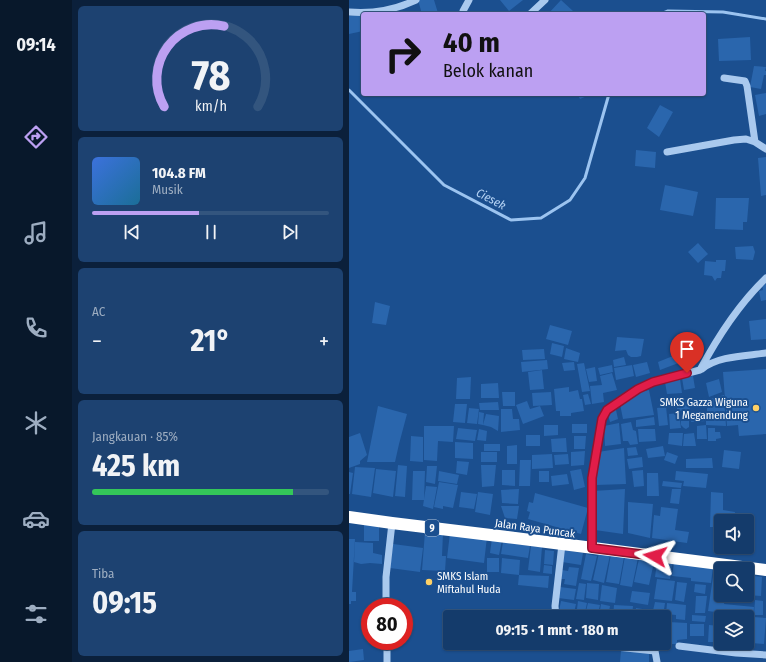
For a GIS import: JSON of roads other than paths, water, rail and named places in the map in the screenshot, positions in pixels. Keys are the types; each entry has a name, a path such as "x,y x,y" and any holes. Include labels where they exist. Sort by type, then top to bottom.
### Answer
{"highway":[{"name":"Jalan Raya Puncak","path":"349,517 766,570"}],"street":[{"path":"375,12 390,10 407,5 416,0"},
{"path":"463,12 469,0"},
{"path":"532,12 545,0"},
{"path":"349,12 361,13"},
{"path":"724,78 745,81 755,142"},
{"path":"667,152 746,139 755,142 766,149"},
{"path":"700,370 726,326 766,278"},
{"path":"592,548 592,478 602,419 607,410 645,385 700,370 706,365 718,361 766,353"},
{"path":"386,598 386,577 392,523"},
{"path":"555,610 563,544"},
{"path":"679,646 766,655"},
{"path":"387,650 387,662"},
{"path":"645,650 655,651 657,662"}],"waterway":[{"name":"Ciesek","path":"666,12 723,12 766,19"},
{"name":"Ciesek","path":"349,90 444,185 511,220 541,218 570,200 585,178 608,96"}],"place":[{"name":"SMKS Gazza Wiguna 1 Megamendung","path":"756,408"},
{"name":"SMKS Islam Miftahul Huda","path":"429,582"}]}
